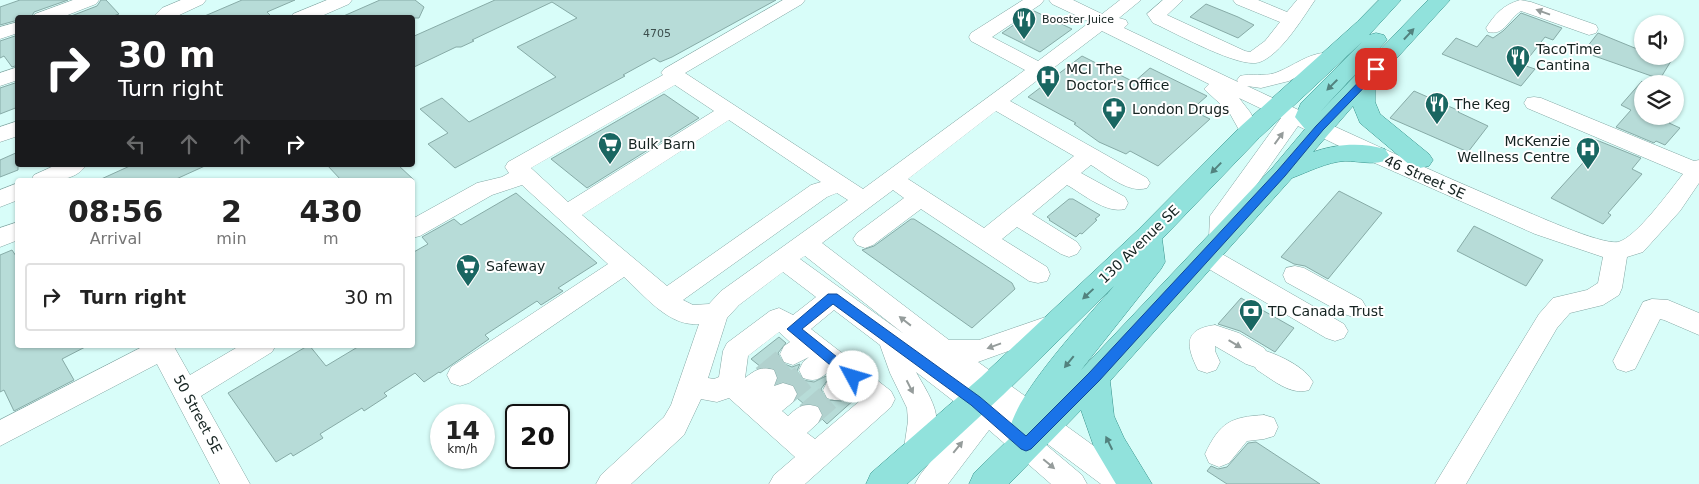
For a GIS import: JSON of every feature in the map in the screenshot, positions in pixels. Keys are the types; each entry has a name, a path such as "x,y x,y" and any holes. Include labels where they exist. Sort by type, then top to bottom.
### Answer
{"main road":[{"name":"130 Avenue SE","path":"986,484 1034,428 1094,377 1282,173 1302,113 1331,58 1391,0"},
{"path":"1302,113 1415,0"},
{"name":"130 Avenue SE","path":"883,484 923,470 1056,323 1148,237 1250,132 1302,113 1364,83 1440,0"},
{"path":"1364,83 1363,102 1369,118 1420,160"},
{"path":"1282,173 1331,155 1345,153 1376,155"},
{"path":"1034,428 1057,377 1151,262 1148,237"},
{"path":"1094,377 1098,416 1111,447 1135,484"}],"street":[{"path":"50,15 90,0"},
{"path":"164,15 197,0"},
{"path":"307,15 343,0"},
{"path":"796,0 671,73 864,200"},
{"path":"1035,0 978,37 1039,69"},
{"path":"1058,0 1103,21 1121,24 1247,80 1302,113"},
{"path":"1174,0 1156,14 1160,19 1240,56 1254,58 1272,45 1283,11"},
{"path":"1242,0 1283,11 1306,0"},
{"path":"611,484 674,426 684,408 716,313 730,298 1127,3 1135,28 1145,36"},
{"path":"1495,28 1513,7 1518,5 1526,6 1589,29"},
{"path":"1103,21 1112,30 1203,73 1302,113"},
{"path":"0,33 15,28"},
{"path":"1247,80 1262,82 1282,77 1314,60 1331,58"},
{"path":"1203,73 1211,87 1235,104 1250,132"},
{"path":"0,80 15,74"},
{"path":"676,76 516,167 566,214 679,311 693,315 716,313"},
{"path":"995,102 1139,183"},
{"path":"1450,484 1548,321 1562,306 1594,298 1610,288 1616,251 1635,246 1672,205 1698,170 1534,103"},
{"path":"566,214 729,112"},
{"path":"1302,113 1284,132 1222,216 1214,247 1335,331"},
{"name":"46 Street SE","path":"1302,113 1376,155 1543,228 1600,248 1616,251"},
{"name":"46 Street SE","path":"1302,113 1420,160 1546,220 1577,239"},
{"path":"0,135 15,129"},
{"path":"985,240 1089,155"},
{"path":"46,178 71,167"},
{"path":"415,228 485,189 509,183 524,174"},
{"path":"1066,174 1117,203"},
{"path":"892,179 1038,274"},
{"path":"665,300 819,191 839,184"},
{"path":"0,199 15,192"},
{"path":"864,239 920,198"},
{"path":"1016,215 1069,248"},
{"path":"0,238 15,231"},
{"path":"805,243 944,351 985,400"},
{"path":"783,259 892,342 1124,484"},
{"path":"460,375 624,265"},
{"path":"1295,275 1353,307"},
{"path":"807,350 833,297"},
{"path":"1626,362 1652,309 1668,310 1699,325"},
{"path":"753,387 736,351 779,318 807,350 845,384 880,399 784,484"},
{"path":"944,351 980,351 1056,323"},
{"path":"1207,362 1200,348 1202,342 1207,337 1215,335 1225,338 1299,382"},
{"path":"892,342 903,373 921,408 923,470"},
{"path":"0,434 159,348"},
{"name":"50 Street SE","path":"162,348 235,484"},
{"path":"186,391 257,348"},
{"path":"701,354 753,387 798,424 815,457"},
{"path":"691,386 717,391 753,387"},
{"path":"1219,454 1239,429 1264,427"},
{"path":"1034,428 1072,484"}],"building":[{"path":"20,0 68,0 34,12 32,15 15,15 15,21 0,25 0,7"},
{"path":"101,0 106,0 119,14 74,15 97,6"},
{"path":"242,0 295,0 267,12 270,15 207,15"},
{"path":"380,0 415,0 424,7 419,18 415,18 415,15 346,15"},
{"path":"495,0 776,0 672,57 660,62 654,58 623,75 625,76 455,168 428,144 448,133 420,109 442,98 469,122 556,77 517,47 577,18 552,2 472,40 474,41 461,47 456,47 415,67 415,36"},
{"path":"1206,4 1254,25 1238,38 1190,17"},
{"path":"1034,11 1072,29 1040,52 1002,33"},
{"path":"1521,13 1562,28 1553,40 1545,37 1523,65 1535,69 1521,86 1442,54 1456,38 1477,47 1487,35 1493,38"},
{"path":"1598,33 1634,48 1634,65 1669,65 1662,75 1649,75 1583,52"},
{"path":"15,36 15,66 12,67 4,56 0,58 0,41"},
{"path":"1082,56 1134,82 1150,68 1207,96 1191,110 1210,119 1158,166 1130,151 1126,154 1099,142 1074,124 1076,123 1028,97"},
{"path":"15,83 15,108 0,114 0,88"},
{"path":"1634,90 1634,125 1673,125 1680,128 1665,145 1656,141 1654,143 1616,127 1631,110 1621,105"},
{"path":"1414,91 1488,126 1468,152 1390,118"},
{"path":"664,94 699,118 587,188 551,159"},
{"path":"1594,139 1641,158 1632,169 1642,174 1608,213 1611,215 1603,224 1551,198 1591,154 1583,151"},
{"path":"15,153 15,167 18,167 18,170 0,177 0,160"},
{"path":"128,167 203,167 178,178 103,178"},
{"path":"329,167 400,167 412,178 339,178"},
{"path":"1339,191 1382,213 1328,279 1305,266 1294,264 1281,257"},
{"path":"516,193 597,263 558,288 563,291 541,305 537,301 485,335 489,339 440,373 424,382 415,373 384,393 387,396 364,411 362,408 320,434 323,438 293,456 291,453 276,462 228,393 304,348 311,348 326,366 356,348 415,348 415,251 428,244 422,237 454,219 461,225"},
{"path":"1069,199 1073,199 1100,215 1082,234 1080,233 1076,237 1047,217"},
{"path":"911,219 914,219 1012,283 1015,289 972,328 862,250 874,246"},
{"path":"1474,226 1543,260 1526,286 1457,251"},
{"path":"12,250 15,254 15,348 83,348 62,359 74,380 14,411 4,390 0,392 0,255"},
{"path":"1241,298 1294,328 1275,352 1240,331 1218,324"},
{"path":"779,337 786,343 778,353 782,363 792,367 800,364 797,371 802,380 814,382 826,376 829,378 821,389 826,400 841,401 852,396 855,399 827,424 822,419 824,414 820,406 804,404 797,398 799,393 795,385 784,381 779,382 779,377 774,368 761,367 751,359"},
{"path":"1256,442 1320,484 1227,484 1207,471 1211,466 1218,469 1227,467 1248,443"}],"tunnel":[{"path":"764,378 793,354"},
{"path":"783,394 812,370"},
{"path":"808,415 837,390"}],"place":[{"name":"Booster Juice","path":"1024,40"},
{"name":"TacoTime Cantina","path":"1518,78"},
{"name":"MCI The Doctor's Office","path":"1048,98"},
{"name":"The Keg","path":"1437,125"},
{"name":"London Drugs","path":"1114,130"},
{"name":"Bulk Barn","path":"610,165"},
{"name":"McKenzie Wellness Centre","path":"1588,170"},
{"name":"Safeway","path":"468,287"},
{"name":"TD Canada Trust","path":"1251,332"}],"route":[{"path":"853,377 793,329 833,297 975,401 1026,445 1094,377 1282,173 1319,128 1376,69"}]}
